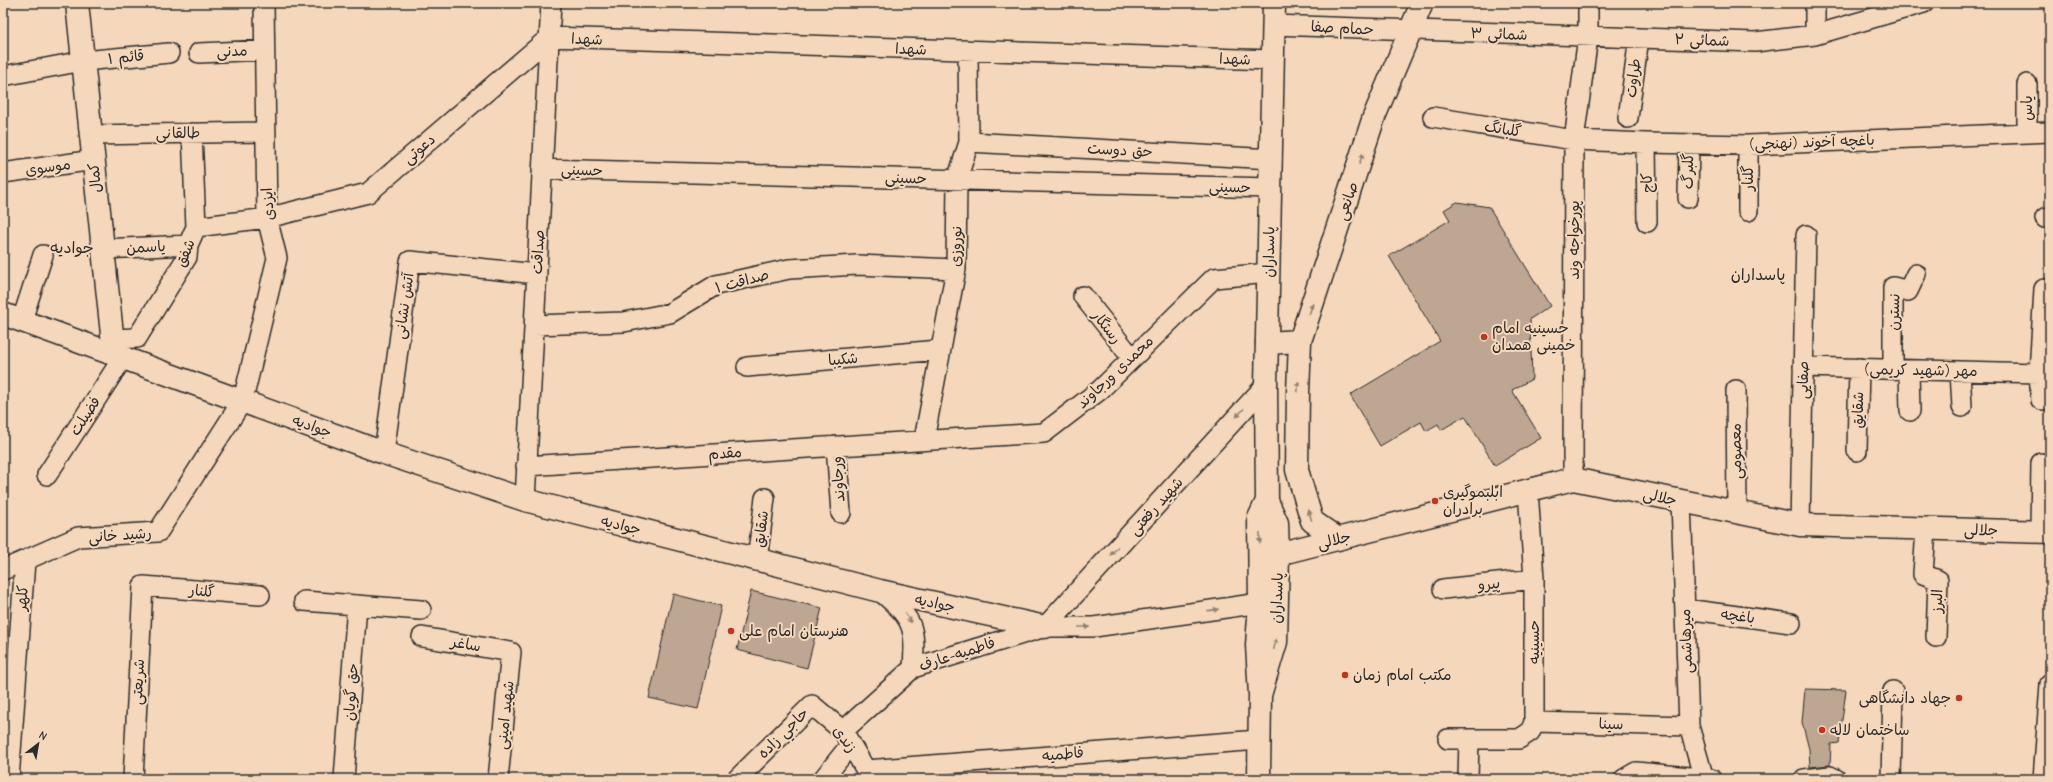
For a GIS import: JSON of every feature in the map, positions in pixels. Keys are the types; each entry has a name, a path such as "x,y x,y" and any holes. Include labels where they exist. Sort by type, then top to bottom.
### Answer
{"main road":[{"name":"کمال","path":"77,3 103,249 117,349"},
{"name":"پاسداران","path":"1260,695 1276,642 1278,554 1277,523 1267,501 1266,385 1270,188 1272,159 1274,3"},
{"name":"صانعی","path":"1338,539 1312,522 1297,470 1300,340 1374,117 1422,3"},
{"name":"جوادیه","path":"12,317 117,349 243,400 384,453 524,500 880,592 1045,627"},
{"path":"1267,343 1300,340"},
{"name":"جلالی","path":"1278,554 1573,479 1800,525 2045,532"},
{"name":"پاسداران","path":"1259,779 1260,695 1257,645 1260,602 1259,518 1267,501"}],"street":[{"name":"ایزدی","path":"243,400 277,258 266,218 264,3"},
{"name":"صداقت","path":"524,500 551,3"},
{"name":"پورخواجه وند","path":"1573,479 1574,140 1588,37 1588,3"},
{"path":"1815,35 1816,3"},
{"name":"شمائی ۲","path":"1588,37 1755,42 1815,35 1924,3"},
{"name":"حمام صفا","path":"1273,25 1410,31"},
{"name":"شمائی ۳","path":"1410,31 1588,37"},
{"name":"شهدا","path":"550,37 1273,60"},
{"name":"دعوتی","path":"196,227 266,218 368,193 550,37"},
{"name":"طراوت","path":"1628,118 1639,38"},
{"name":"مدنی","path":"199,53 264,50"},
{"name":"نوروزی","path":"924,440 939,350 956,269 957,180 969,142 968,50"},
{"name":"قائم ۱","path":"3,76 83,62 169,53"},
{"name":"یاس","path":"2027,84 2027,133"},
{"name":"گلبانگ","path":"1433,117 1574,140"},
{"name":"طالقانی","path":"91,135 265,132"},
{"name":"باغچه آخوند (نهنجی)","path":"1574,140 1748,146 2050,132"},
{"name":"شفق","path":"117,349 137,338 187,257 188,245 196,227 192,133"},
{"name":"حق دوست","path":"969,142 1272,159"},
{"name":"کاج","path":"1646,143 1647,222"},
{"name":"گلبرگ","path":"1688,198 1689,144"},
{"name":"گلنار","path":"1748,146 1748,211"},
{"name":"موسوی","path":"3,173 94,160"},
{"name":"حسینی","path":"542,169 1270,188"},
{"name":"صفایی","path":"1800,525 1806,235"},
{"name":"یاسمن","path":"103,249 188,245"},
{"path":"12,317 43,255"},
{"name":"آتش نشانی","path":"384,453 410,261 537,274"},
{"name":"صداقت ۱","path":"534,325 624,322 670,313 716,285 789,269 857,264 956,269"},
{"name":"محمدی ورجاوند","path":"924,440 1044,433 1100,390 1214,278 1268,273"},
{"name":"نسترن","path":"1901,370 1893,287 1908,291 1916,274"},
{"path":"2044,289 2039,373 2041,400 2050,399"},
{"name":"رستگار","path":"1083,296 1132,358"},
{"name":"فضیلت","path":"47,475 117,349"},
{"name":"شکیبا","path":"747,367 939,350"},
{"name":"مهر (شهید کریمی)","path":"1803,367 2039,373"},
{"name":"شقایق","path":"1857,451 1858,368"},
{"path":"1901,370 1910,411"},
{"path":"1960,371 1962,407"},
{"name":"شهید رفعتی","path":"1045,627 1266,385"},
{"name":"معصومی","path":"1736,390 1737,512"},
{"name":"رشید خانی","path":"3,570 78,537 158,532 243,400"},
{"name":"مقدم","path":"526,466 924,440"},
{"name":"ورجاوند","path":"836,446 841,513"},
{"path":"2041,463 2045,532"},
{"name":"حسینیه","path":"1528,490 1534,579 1534,722"},
{"name":"شقابق","path":"757,560 765,498"},
{"name":"میرهاشمی","path":"1681,501 1689,726 1706,778"},
{"name":"البرز","path":"1926,529 1923,574 1938,580 1936,637"},
{"name":"کلهر","path":"9,779 25,560"},
{"name":"پیرو","path":"1444,589 1534,579"},
{"name":"گلنار","path":"144,586 260,595"},
{"name":"شریعتی","path":"133,779 144,586"},
{"path":"880,592 901,608 912,624 915,643 913,668"},
{"path":"304,601 421,610"},
{"name":"جوادیه","path":"1045,627 1094,627 1260,602"},
{"name":"حق گویان","path":"344,779 357,605"},
{"name":"باغچه","path":"1685,609 1791,623"},
{"name":"فاطمیه-عارف","path":"823,779 847,738 913,668 1045,627"},
{"name":"ساغر","path":"422,637 511,652"},
{"name":"شهید امینی","path":"498,779 511,652"},
{"path":"2043,779 2050,684"},
{"path":"1891,779 1893,691"},
{"name":"زندی","path":"812,705 847,738 869,775"},
{"name":"حاجي زاده","path":"736,779 812,705"},
{"path":"1448,739 1519,739 1530,732 1534,722"},
{"name":"سینا","path":"1534,722 1689,726"},
{"path":"1468,779 1470,739"},
{"name":"فاطمیه","path":"869,775 1259,740"},
{"path":"1624,779 1636,772 1706,778"},
{"path":"1804,779 1830,776 1836,779"}],"building":[{"name":"حسینیه امام خمینی همدان","path":"1457,202 1489,207 1550,306 1530,319 1532,379 1512,390 1541,438 1495,466 1465,416 1441,430 1438,424 1426,431 1421,422 1380,446 1350,395 1440,341 1389,256 1450,220 1444,210"},
{"path":"751,591 822,608 807,668 737,650"},
{"path":"673,594 721,606 698,709 649,698"},
{"name":"ساختمان لاله","path":"1805,689 1846,690 1839,743 1831,744 1830,765 1810,767 1809,749 1802,722"}],"place":[{"name":"حسینیه امام خمینی همدان","path":"1484,337"},
{"name":"ابلبموگیری برادران","path":"1435,501"},
{"name":"هنرستان امام علی","path":"731,631"},
{"name":"مکتب امام زمان","path":"1345,675"},
{"name":"جهاد دانشگاهی","path":"1959,698"},
{"name":"ساختمان لاله","path":"1822,730"}],"district":[{"name":"جوادیه","path":"72,248"},
{"name":"پاسداران","path":"1758,275"}]}
